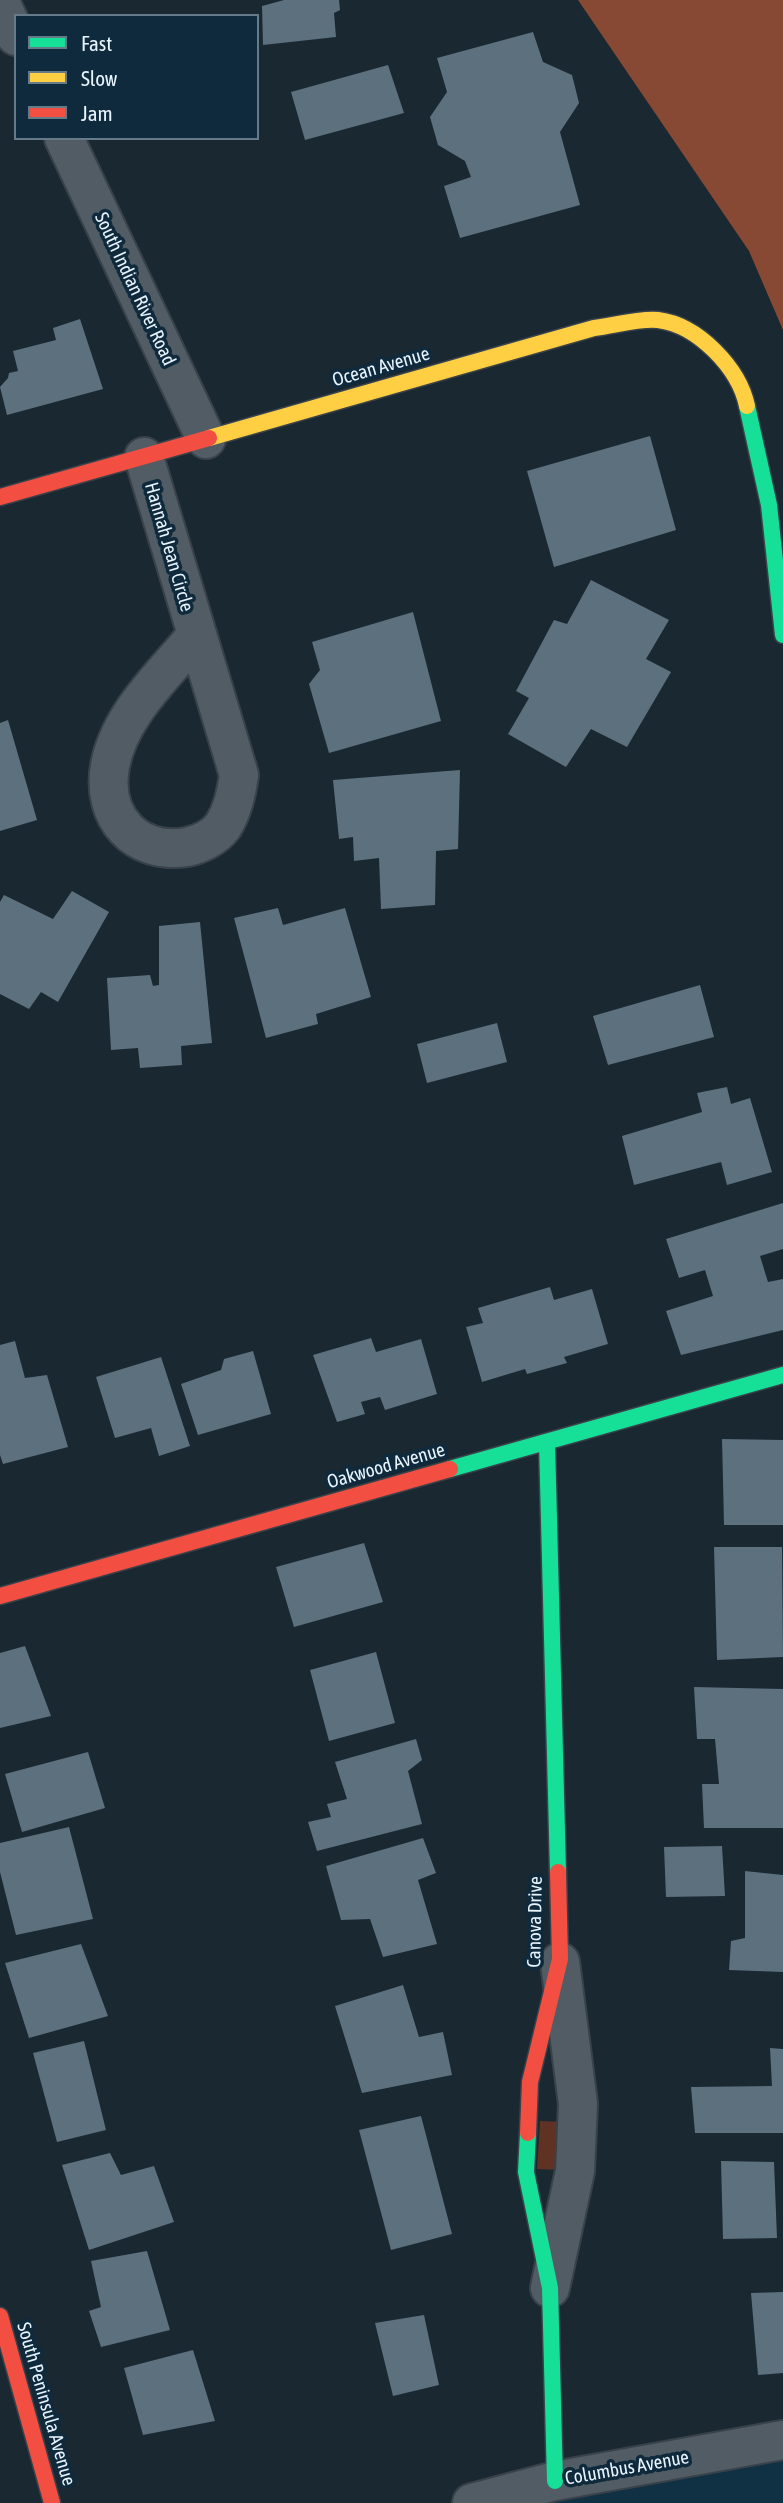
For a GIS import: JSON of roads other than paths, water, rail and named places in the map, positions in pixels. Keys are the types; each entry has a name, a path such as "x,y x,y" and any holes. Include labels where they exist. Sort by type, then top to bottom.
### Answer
{"street":[{"path":"0,2 14,32"},
{"name":"South Indian River Road","path":"65,140 206,439"},
{"name":"Ocean Avenue","path":"0,497 594,328 658,320 691,332 725,361 746,398 769,505 783,635"},
{"name":"Hannah Jean Circle","path":"144,457 195,637 239,775 234,804 221,828 200,844 173,849 145,845 124,829 113,807 108,784 110,765 135,709 195,637"},
{"name":"Oakwood Avenue","path":"0,1596 783,1374"},
{"name":"Canova Drive","path":"547,1442 559,1959"},
{"path":"555,2481 550,2288 575,2171 578,2104 559,1959"},
{"name":"South Peninsula Avenue","path":"0,2316 52,2503"},
{"name":"Columbus Avenue","path":"472,2503 555,2481 612,2487 783,2440"}]}
